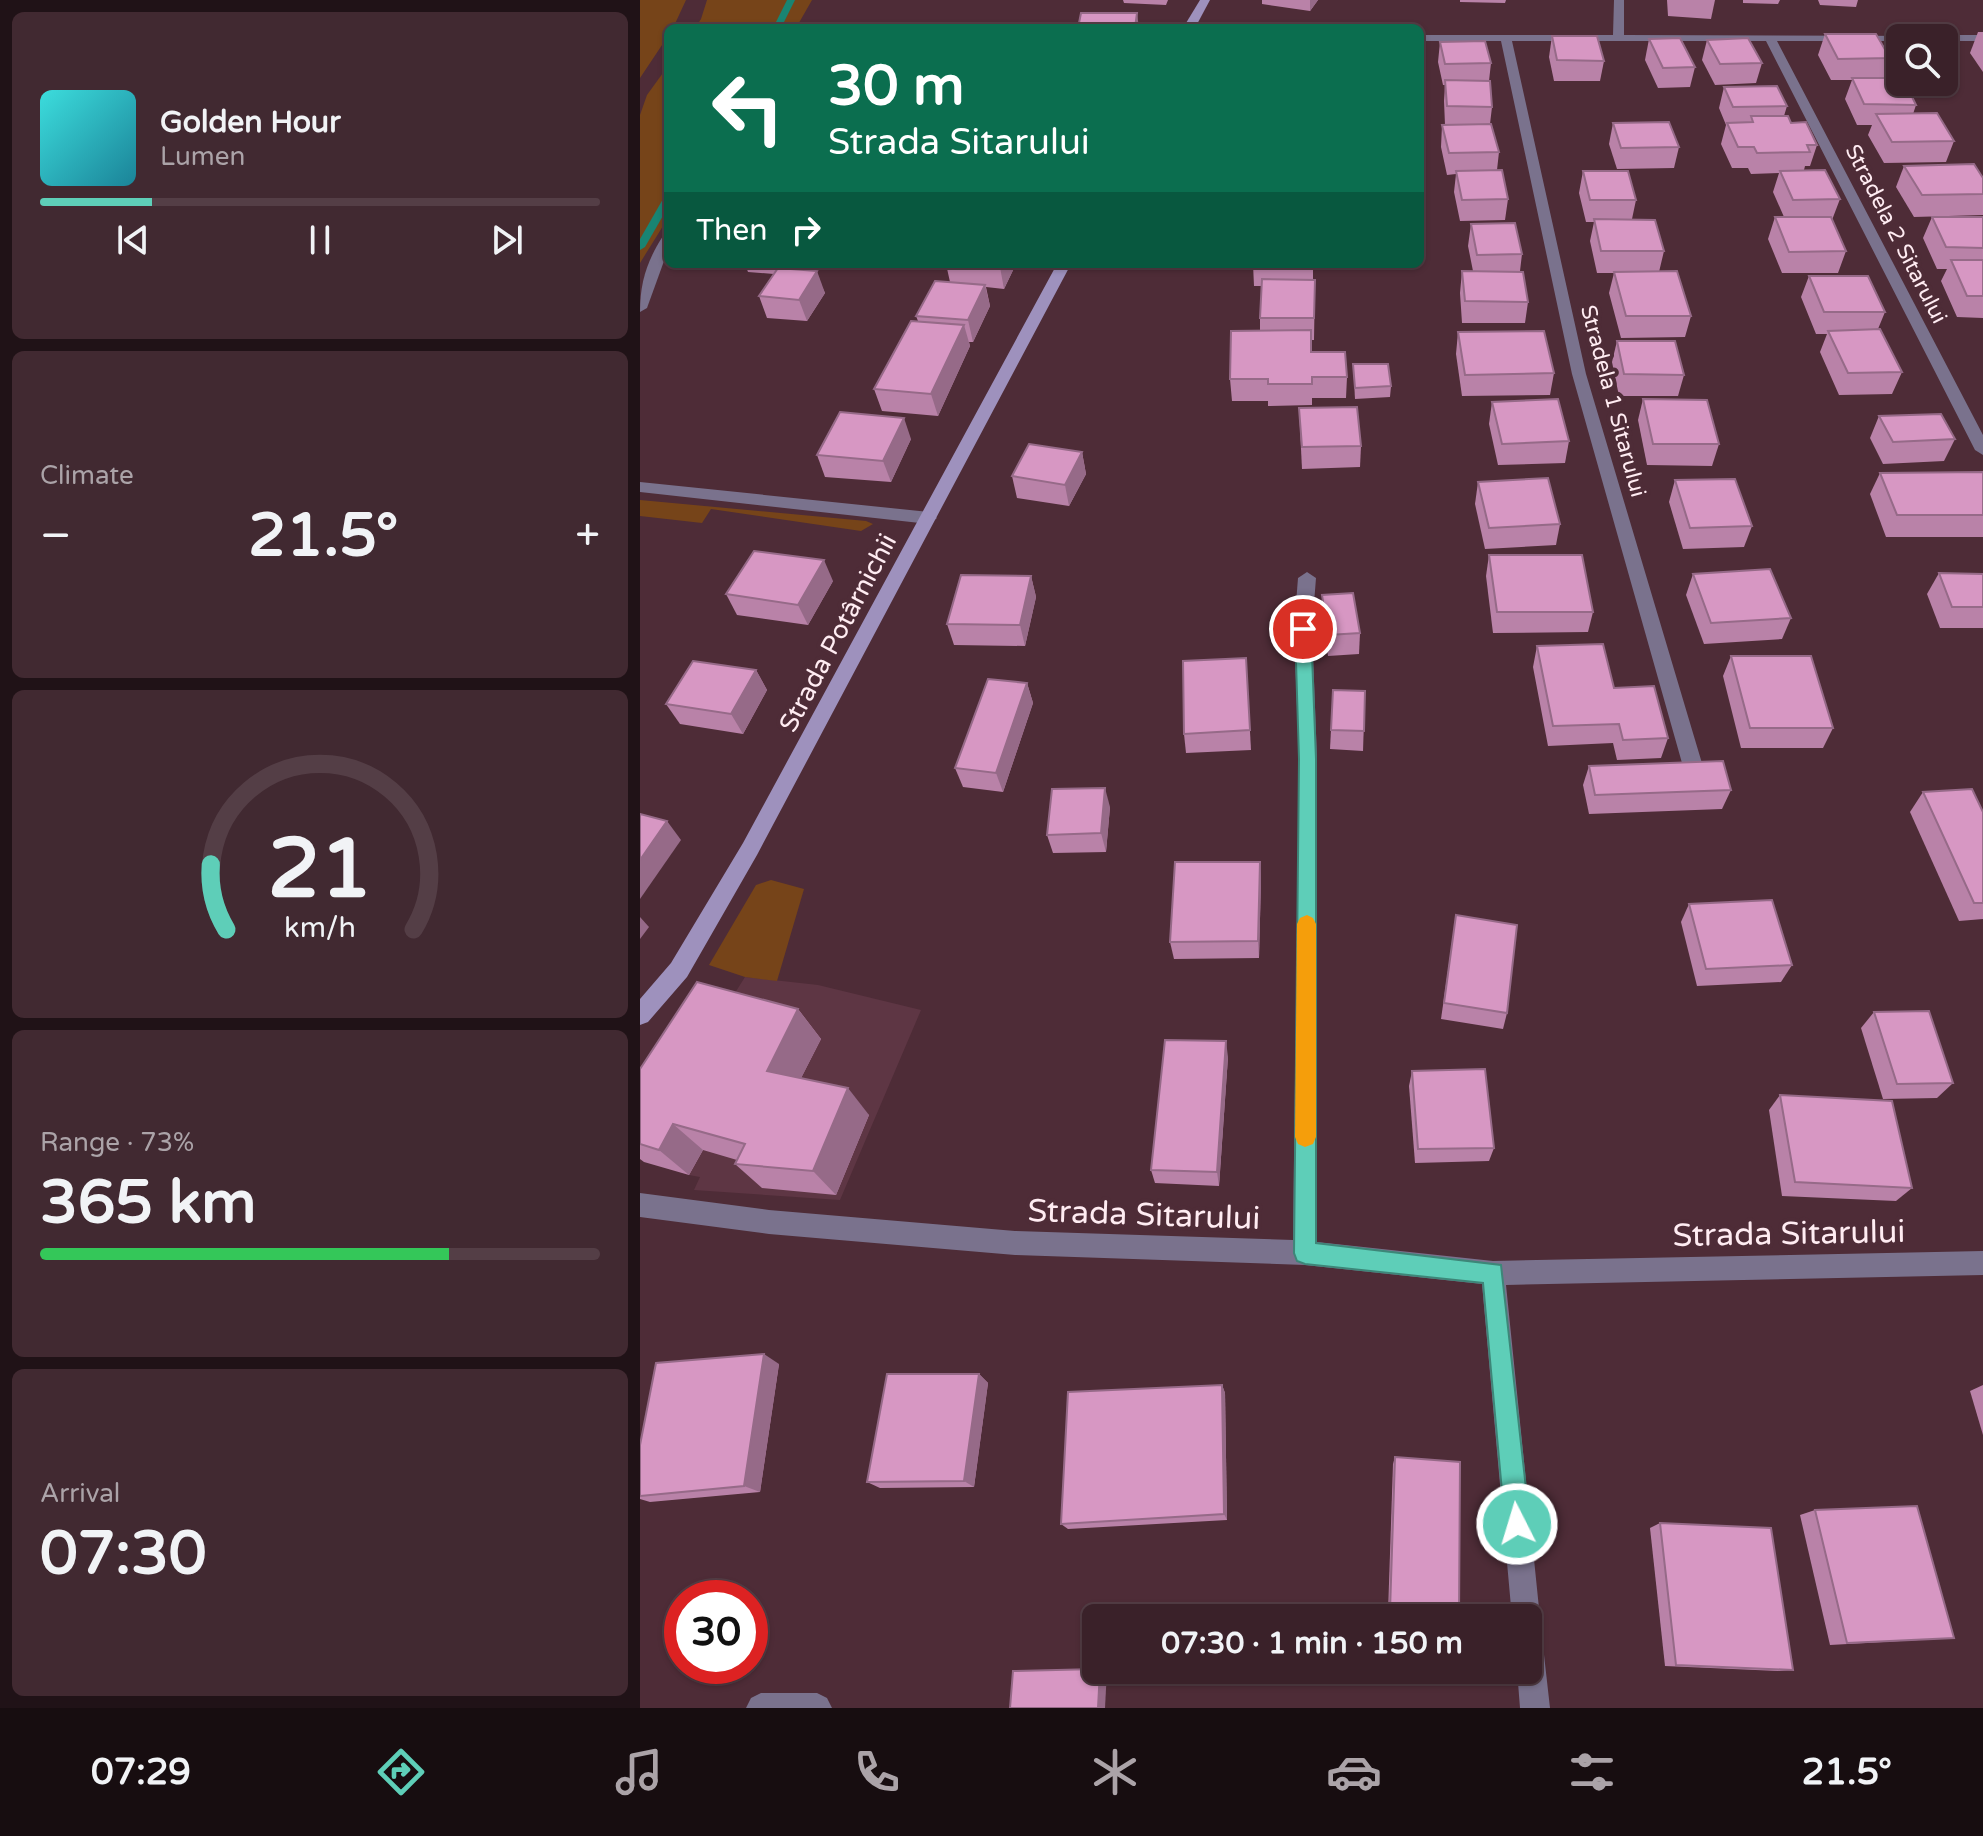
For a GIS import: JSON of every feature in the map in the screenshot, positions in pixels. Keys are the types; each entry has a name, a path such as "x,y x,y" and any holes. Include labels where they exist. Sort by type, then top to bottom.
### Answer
{"street":[{"path":"1191,24 1205,0"},
{"path":"1618,38 1619,0"},
{"path":"1424,38 1886,38"},
{"name":"Stradela 2 Sitarului","path":"1770,38 1983,450"},
{"path":"1958,38 1983,38"},
{"name":"Stradela 1 Sitarului","path":"1506,39 1579,374 1694,770"},
{"path":"640,308 656,258 664,245"},
{"name":"Strada Potârnichii","path":"640,1015 679,970 743,862 1062,268"},
{"path":"640,487 929,518"},
{"path":"1305,1253 1308,759 1303,629 1307,578"},
{"name":"Strada Sitarului","path":"640,1205 769,1222 1015,1243 1305,1253 1493,1273 1983,1263"},
{"path":"1493,1273 1525,1604"},
{"path":"1533,1684 1535,1708"},
{"path":"761,1708 817,1708"}],"shaded area":[{"path":"640,0 686,0 675,24 664,24 664,42 640,78"},
{"path":"707,0 812,0 798,24 698,24"},
{"path":"664,72 664,224 640,263 640,115 647,95"},
{"path":"640,500 873,524 861,531 711,509 702,523 640,516"},
{"path":"771,880 804,889 777,981 745,977 709,965 756,885"},
{"path":"745,977 818,985 921,1010 840,1200 694,1190 700,1177 689,1175 645,1136"}],"building":[{"path":"1081,13 1137,13 1136,24 1079,24"},
{"path":"1825,34 1876,34 1886,51 1886,58 1838,59"},
{"path":"1552,36 1597,36 1604,61 1557,60"},
{"path":"1680,38 1695,67 1663,68 1649,39"},
{"path":"1748,38 1762,63 1720,64 1707,40"},
{"path":"1485,41 1491,63 1445,64 1440,42"},
{"path":"1852,78 1886,78 1886,96 1912,96 1916,105 1864,104"},
{"path":"1445,80 1490,81 1492,107 1447,106"},
{"path":"1777,86 1787,106 1733,107 1724,87"},
{"path":"1937,113 1954,141 1892,142 1876,114"},
{"path":"1751,116 1788,116 1791,123 1806,122 1817,145 1807,145 1810,152 1757,153 1754,147 1738,147 1727,123 1753,122"},
{"path":"1669,122 1679,147 1621,148 1613,123"},
{"path":"1491,124 1499,152 1449,153 1442,125"},
{"path":"1974,164 1983,178 1983,194 1922,195 1904,166"},
{"path":"1502,170 1508,199 1462,200 1456,171"},
{"path":"1825,170 1840,199 1793,200 1780,171"},
{"path":"1583,171 1628,171 1636,200 1590,200"},
{"path":"1775,217 1831,217 1846,251 1789,252"},
{"path":"1932,217 1983,217 1983,248 1946,247"},
{"path":"1594,219 1655,220 1664,251 1601,251"},
{"path":"1515,223 1522,254 1477,255 1471,224"},
{"path":"1951,260 1983,260 1983,296 1967,296"},
{"path":"778,268 817,271 799,300 759,296"},
{"path":"1462,271 1523,272 1528,302 1465,301"},
{"path":"1677,271 1691,316 1626,316 1614,272"},
{"path":"1809,276 1868,276 1885,312 1824,312"},
{"path":"1262,279 1315,280 1314,318 1260,318"},
{"path":"935,281 985,285 968,320 916,316"},
{"path":"911,321 964,325 931,394 874,389"},
{"path":"1880,329 1902,372 1848,373 1828,331"},
{"path":"1311,330 1311,352 1345,352 1347,377 1312,377 1312,384 1268,384 1268,379 1230,379 1231,331"},
{"path":"1544,331 1554,373 1465,375 1458,332"},
{"path":"1617,341 1675,341 1684,375 1624,374"},
{"path":"1353,364 1388,364 1391,386 1355,388"},
{"path":"1558,399 1569,441 1502,444 1492,402"},
{"path":"1643,399 1707,400 1719,444 1653,444"},
{"path":"1357,407 1361,446 1302,447 1299,408"},
{"path":"840,412 904,418 883,461 817,455"},
{"path":"1941,414 1955,439 1893,442 1879,416"},
{"path":"1029,444 1082,452 1065,485 1012,476"},
{"path":"1983,472 1983,515 1897,515 1880,473"},
{"path":"1548,478 1560,524 1489,528 1478,482"},
{"path":"1735,479 1752,526 1690,528 1675,480"},
{"path":"754,551 824,560 798,605 726,594"},
{"path":"1489,555 1582,555 1593,612 1497,612"},
{"path":"1770,569 1791,618 1711,623 1693,574"},
{"path":"1939,573 1983,574 1983,607 1952,607"},
{"path":"961,575 1031,576 1020,625 947,624"},
{"path":"1353,593 1360,633 1328,635 1322,595"},
{"path":"1603,644 1614,688 1654,686 1668,738 1623,740 1619,724 1553,726 1537,646"},
{"path":"1731,656 1811,656 1833,728 1750,728"},
{"path":"1246,658 1250,730 1184,734 1183,661"},
{"path":"693,661 756,670 731,714 666,704"},
{"path":"988,679 1027,683 996,773 955,768"},
{"path":"1333,690 1365,691 1364,731 1331,730"},
{"path":"1723,761 1731,790 1595,795 1589,766"},
{"path":"1105,788 1101,833 1047,835 1052,789"},
{"path":"1972,789 1983,812 1983,903 1974,903 1923,792"},
{"path":"640,814 667,821 640,860"},
{"path":"1175,862 1260,862 1258,941 1170,942"},
{"path":"1772,900 1792,965 1706,969 1689,904"},
{"path":"1456,915 1517,925 1507,1013 1444,1003"},
{"path":"697,982 798,1009 767,1071 848,1088 813,1171 735,1164 745,1144 673,1124 659,1150 640,1144 640,1069"},
{"path":"1929,1011 1953,1083 1897,1084 1874,1012"},
{"path":"1165,1040 1226,1041 1217,1172 1151,1170"},
{"path":"1485,1069 1494,1148 1418,1149 1412,1071"},
{"path":"1780,1095 1892,1101 1912,1188 1795,1182"},
{"path":"764,1354 744,1486 640,1496 640,1445 656,1363"},
{"path":"887,1374 979,1374 964,1481 867,1482"},
{"path":"1222,1385 1224,1514 1061,1524 1068,1392"},
{"path":"1395,1457 1460,1462 1459,1604 1390,1604"},
{"path":"1917,1506 1954,1638 1847,1643 1815,1510"},
{"path":"1660,1523 1771,1528 1793,1670 1676,1665"},
{"path":"1082,1669 1082,1684 1099,1684 1098,1708 1010,1708 1013,1671"}],"waterway":[{"path":"779,24 791,0"},
{"path":"640,247 664,206"}],"slow traffic":[{"path":"1305,1137 1307,924"}],"route":[{"path":"1303,629 1308,759 1305,1253 1493,1273 1517,1524"}]}
